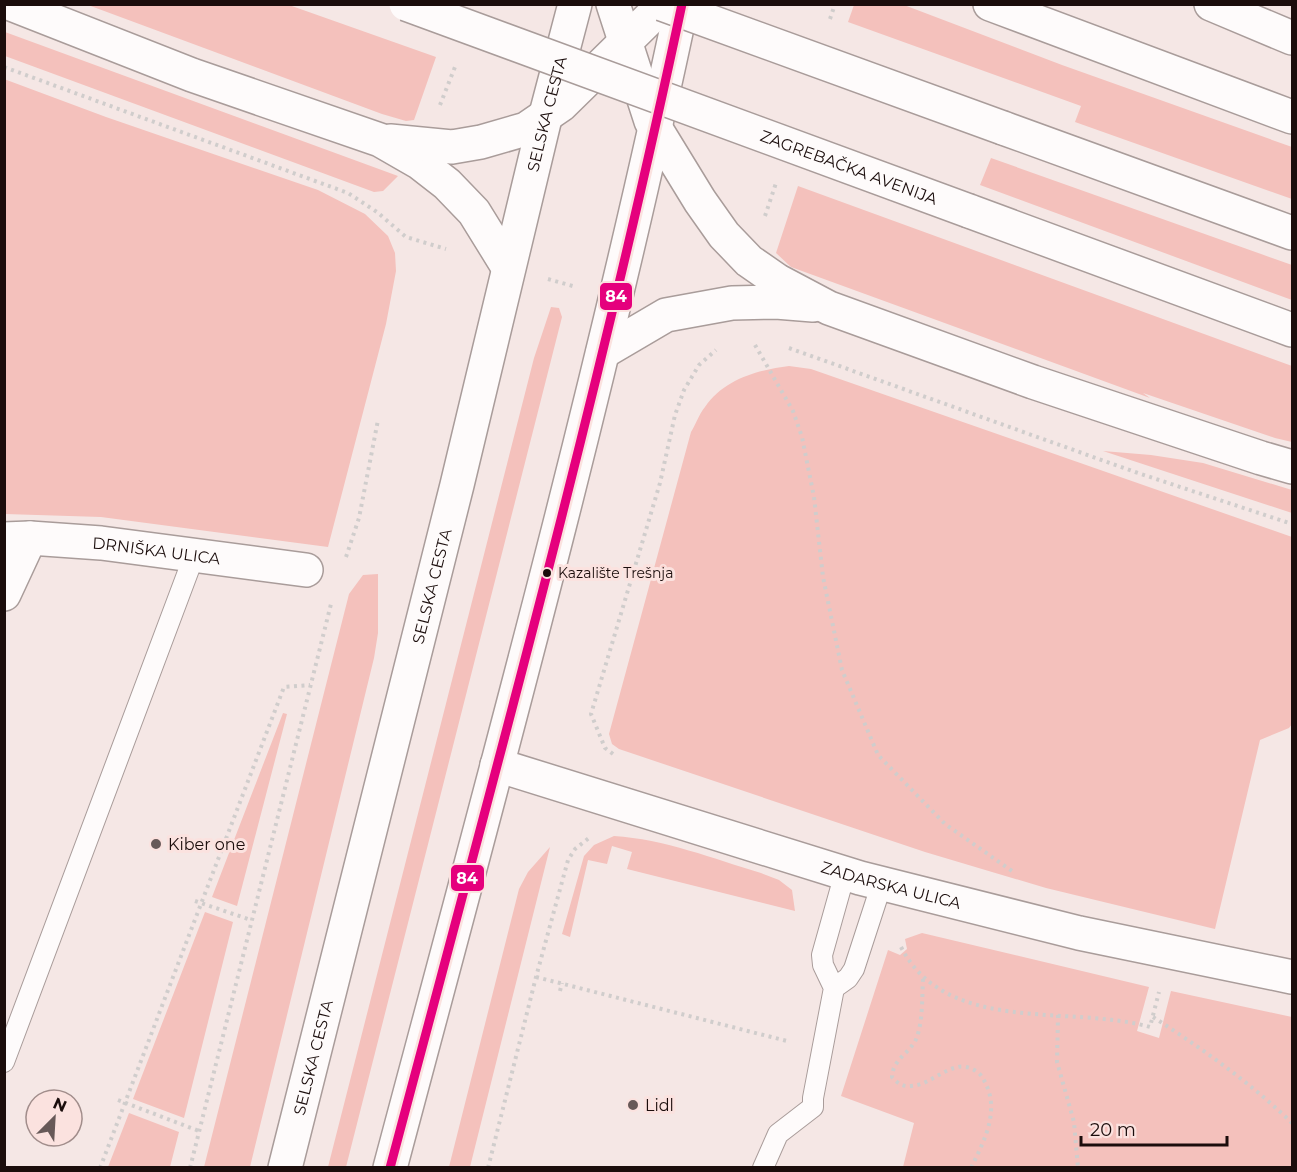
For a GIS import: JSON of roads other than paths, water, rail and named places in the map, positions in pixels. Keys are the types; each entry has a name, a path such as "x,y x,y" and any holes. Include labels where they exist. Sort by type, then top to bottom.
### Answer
{"main road":[{"path":"11,4 192,75 380,140 420,163 447,184 474,212 508,267"},
{"name":"ZAGREBAČKA AVENIJA","path":"406,4 1293,330"},
{"name":"SELSKA CESTA","path":"285,1167 454,497 508,267 575,4"},
{"path":"613,4 647,111 656,130 724,235 749,261 778,281 830,308 1033,382 1261,459 1293,467"},
{"path":"380,140 452,147 481,142 526,129 561,105 663,4 1293,233"},
{"path":"390,1167 564,512 656,130 682,4"},
{"path":"990,4 1293,117"},
{"path":"1211,4 1293,38"},
{"path":"603,352 666,315 732,303 802,303 830,308"},
{"path":"4,594 17,539"},
{"name":"DRNIŠKA ULICA","path":"17,539 101,543 306,570"},
{"name":"ZADARSKA ULICA","path":"497,765 882,883 1079,933 1293,977"}],"lane":[{"path":"4,1062 194,556"},
{"path":"763,1167 778,1134 813,1107 834,988 823,965 822,955 845,873"},
{"path":"834,988 848,978 854,969 882,883"}],"place":[{"name":"Kazalište Trešnja","path":"547,573"},
{"name":"Kiber one","path":"156,844"},
{"name":"Lidl","path":"633,1105"}]}
